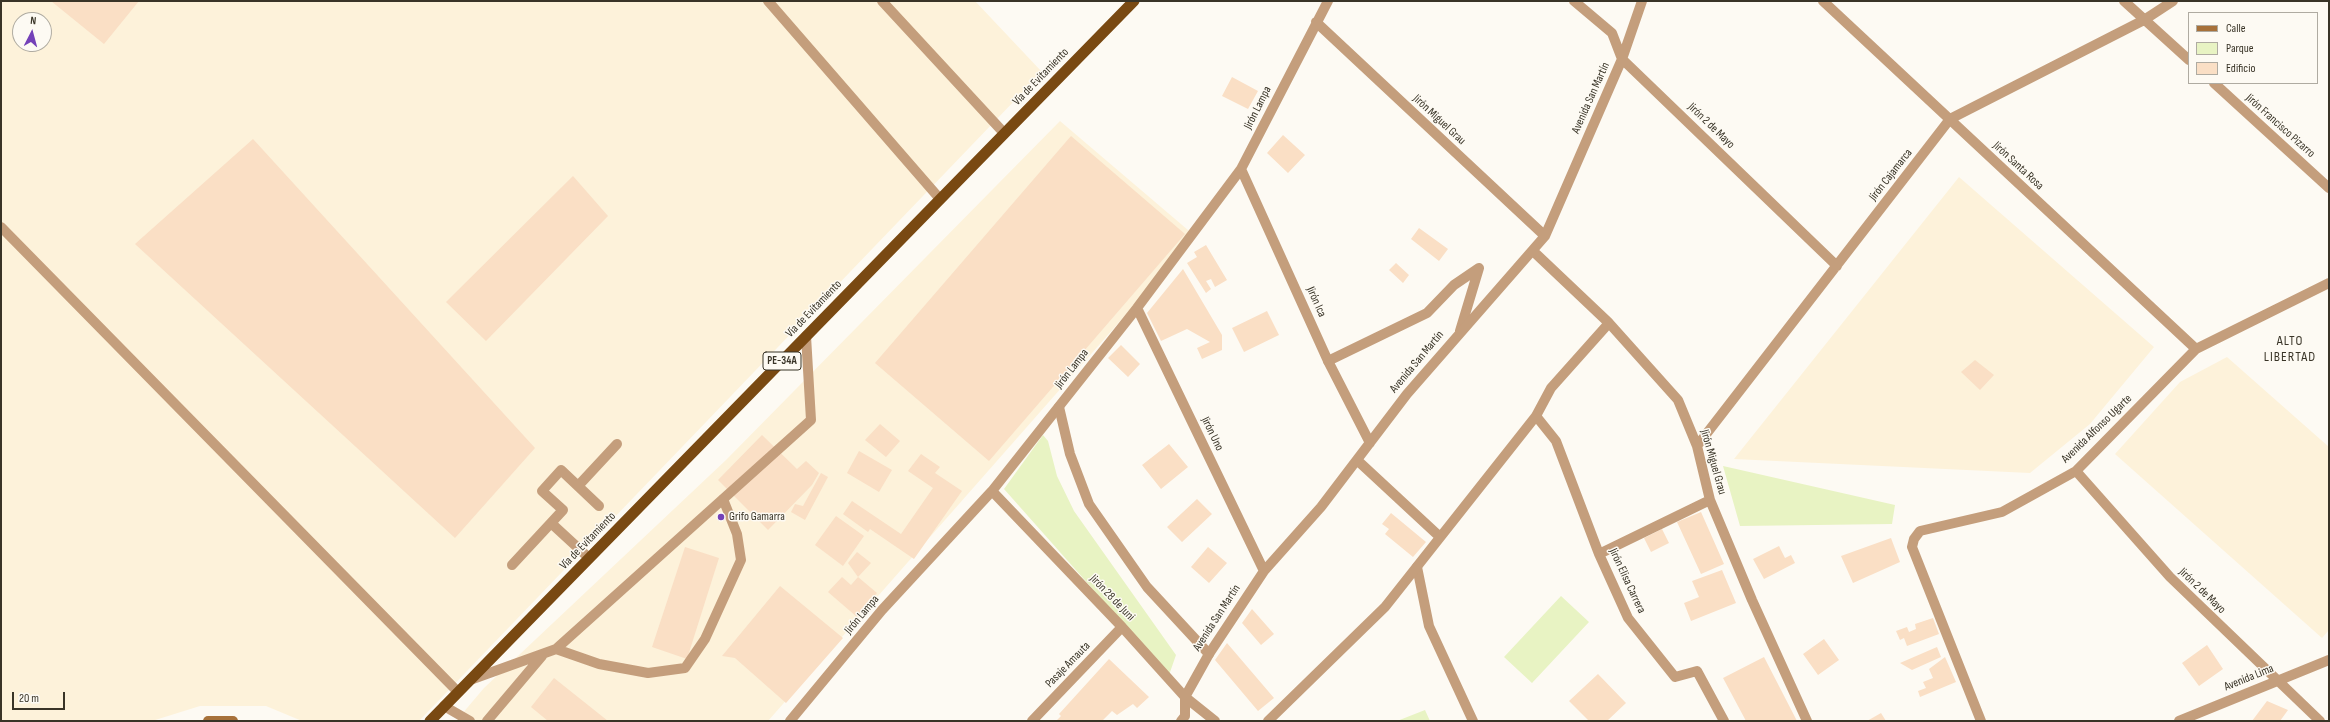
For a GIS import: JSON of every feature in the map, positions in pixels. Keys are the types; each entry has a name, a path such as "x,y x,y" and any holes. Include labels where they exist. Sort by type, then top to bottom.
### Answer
{"highway":[{"name":"Vía de Evitamiento","path":"430,721 1134,1"}],"main road":[{"path":"208,721 233,721"}],"street":[{"path":"768,1 940,199"},
{"path":"882,1 1004,133"},
{"name":"Jirón Lampa","path":"797,719 882,610 992,491 1137,308 1242,169 1328,1"},
{"name":"Jirón 2 de Mayo","path":"1574,1 1612,33 1622,59 1837,266"},
{"name":"Avenida San Martín","path":"1181,721 1185,716 1185,696 1209,654 1264,571 1321,506 1407,394 1460,331 1545,236 1622,59 1642,1"},
{"name":"Jirón Santa Rosa","path":"1823,1 2196,349"},
{"path":"2124,1 2188,59"},
{"name":"Jirón Cajamarca","path":"1697,446 1950,119 2144,20 2173,1"},
{"name":"Jirón Miguel Grau","path":"1316,22 1545,236"},
{"name":"Jirón Francisco Pizarro","path":"2215,84 2329,188"},
{"name":"Jirón Ica","path":"1242,169 1328,361 1370,443"},
{"path":"1,227 458,692"},
{"name":"Jirón Miguel Grau","path":"1533,251 1609,323 1678,400 1697,446 1710,500 1752,600 1807,721"},
{"path":"1328,361 1427,313 1454,285 1479,268 1460,331"},
{"name":"Avenida Alfonso Ugarte","path":"1981,721 1921,573 1912,547 1914,539 1920,531 2002,512 2076,471 2196,349 2329,283"},
{"name":"Jirón Uno","path":"1137,308 1264,571"},
{"path":"1268,721 1385,607 1536,416 1551,388 1609,323"},
{"path":"470,680 556,650 810,420 806,336"},
{"path":"1059,407 1070,454 1089,504 1147,587 1209,654"},
{"name":"Jirón Elisa Carrera","path":"1536,416 1556,441 1599,554 1628,618 1675,678 1697,671 1724,721"},
{"path":"578,486 617,444"},
{"path":"1357,460 1440,537"},
{"path":"512,565 563,510 542,491 561,470 599,506"},
{"name":"Jirón 2 de Mayo","path":"2076,471 2170,577 2276,681 2320,721"},
{"name":"Jirón 28 de Juni","path":"992,491 1122,627 1185,696 1215,721"},
{"path":"556,650 599,664 648,673 685,668 705,639 741,560 737,534 723,499"},
{"path":"1599,554 1710,500"},
{"path":"551,523 589,558"},
{"path":"1417,567 1429,626 1473,721"},
{"name":"Pasaje Amauta","path":"1032,721 1122,627"},
{"path":"2318,664 2329,653"},
{"path":"487,721 542,656"},
{"name":"Avenida Lima","path":"2179,721 2329,660"},
{"path":"444,706 470,721"}],"shaded area":[{"path":"1,1 975,1 1042,72 419,721 302,721 266,706 200,706 152,721 1,721"},
{"path":"1060,121 1195,236 768,721 456,721 484,688 726,460"},
{"path":"1959,177 2154,347 2090,424 2030,473 1734,459"},
{"path":"2227,357 2329,447 2329,630 2322,638 2115,454 2180,382"}],"green space":[{"path":"1043,435 1048,441 1057,476 1074,511 1176,655 1169,675 1004,489"},
{"path":"1723,466 1895,505 1892,524 1740,526"},
{"path":"1561,596 1589,622 1532,683 1504,657"},
{"path":"1425,710 1430,721 1397,721"}],"building":[{"path":"51,1 139,1 104,44"},
{"path":"1232,77 1258,91 1248,109 1222,96"},
{"path":"1283,135 1305,155 1288,173 1267,153"},
{"path":"1071,136 1185,234 989,461 875,363"},
{"path":"253,139 535,448 455,538 135,244"},
{"path":"573,176 608,216 486,341 446,302"},
{"path":"1419,228 1448,249 1439,261 1411,239"},
{"path":"1206,245 1227,280 1215,287 1211,279 1206,281 1211,289 1206,293 1187,263 1197,257 1194,252"},
{"path":"1396,263 1409,275 1403,283 1389,270"},
{"path":"1183,269 1222,335 1222,350 1202,359 1197,348 1210,342 1187,329 1161,341 1147,313"},
{"path":"1267,311 1279,335 1244,352 1232,328"},
{"path":"1121,345 1140,364 1128,377 1108,358"},
{"path":"1975,360 1994,375 1980,390 1961,372"},
{"path":"880,424 900,441 886,457 865,440"},
{"path":"762,435 797,469 806,461 819,473 812,485 768,530 718,480"},
{"path":"1169,444 1188,467 1161,489 1142,465"},
{"path":"859,451 892,470 879,492 847,473"},
{"path":"921,454 940,467 935,473 962,491 914,559 870,529 868,532 843,514 852,501 901,534 933,488 908,471"},
{"path":"821,473 828,477 805,520 791,512 795,504 803,506"},
{"path":"1197,499 1212,514 1182,542 1167,527"},
{"path":"1701,512 1724,564 1701,574 1677,522"},
{"path":"1391,513 1426,542 1413,557 1385,534 1389,529 1382,524"},
{"path":"836,516 864,536 843,566 815,545"},
{"path":"1662,529 1669,543 1651,552 1644,538"},
{"path":"1891,538 1900,562 1853,583 1841,556"},
{"path":"1779,546 1785,558 1791,555 1795,563 1764,579 1753,559"},
{"path":"685,547 719,558 687,659 652,647"},
{"path":"1208,547 1227,563 1209,583 1191,567"},
{"path":"857,552 871,563 858,577 848,563"},
{"path":"1722,570 1736,603 1691,621 1684,603 1699,597 1692,581"},
{"path":"842,577 851,585 858,577 877,593 857,617 828,592"},
{"path":"780,586 843,638 786,703 735,658 722,656"},
{"path":"1252,609 1274,634 1261,645 1242,623"},
{"path":"1933,618 1939,634 1907,646 1904,638 1900,640 1896,631 1907,627 1909,632 1916,629 1915,624"},
{"path":"1824,639 1839,660 1818,675 1803,654"},
{"path":"1227,643 1274,698 1258,711 1215,660"},
{"path":"2207,645 2223,669 2199,686 2182,663"},
{"path":"1937,647 1941,657 1912,670 1900,663"},
{"path":"1764,657 1797,721 1746,721 1723,678"},
{"path":"1945,657 1956,682 1920,697 1918,691 1926,688 1923,682 1933,678 1929,669"},
{"path":"1109,659 1149,697 1137,708 1133,704 1117,715 1112,711 1102,721 1056,721 1061,716 1059,714"},
{"path":"1598,674 1626,703 1607,721 1589,721 1569,701"},
{"path":"554,678 608,721 548,721 531,707"},
{"path":"2267,701 2288,710 2280,721 2252,721"},
{"path":"1881,713 1886,721 1867,721"}],"place":[{"name":"Grifo Gamarra","path":"721,517"}],"district":[{"name":"ALTO LIBERTAD","path":"2290,350"}]}
